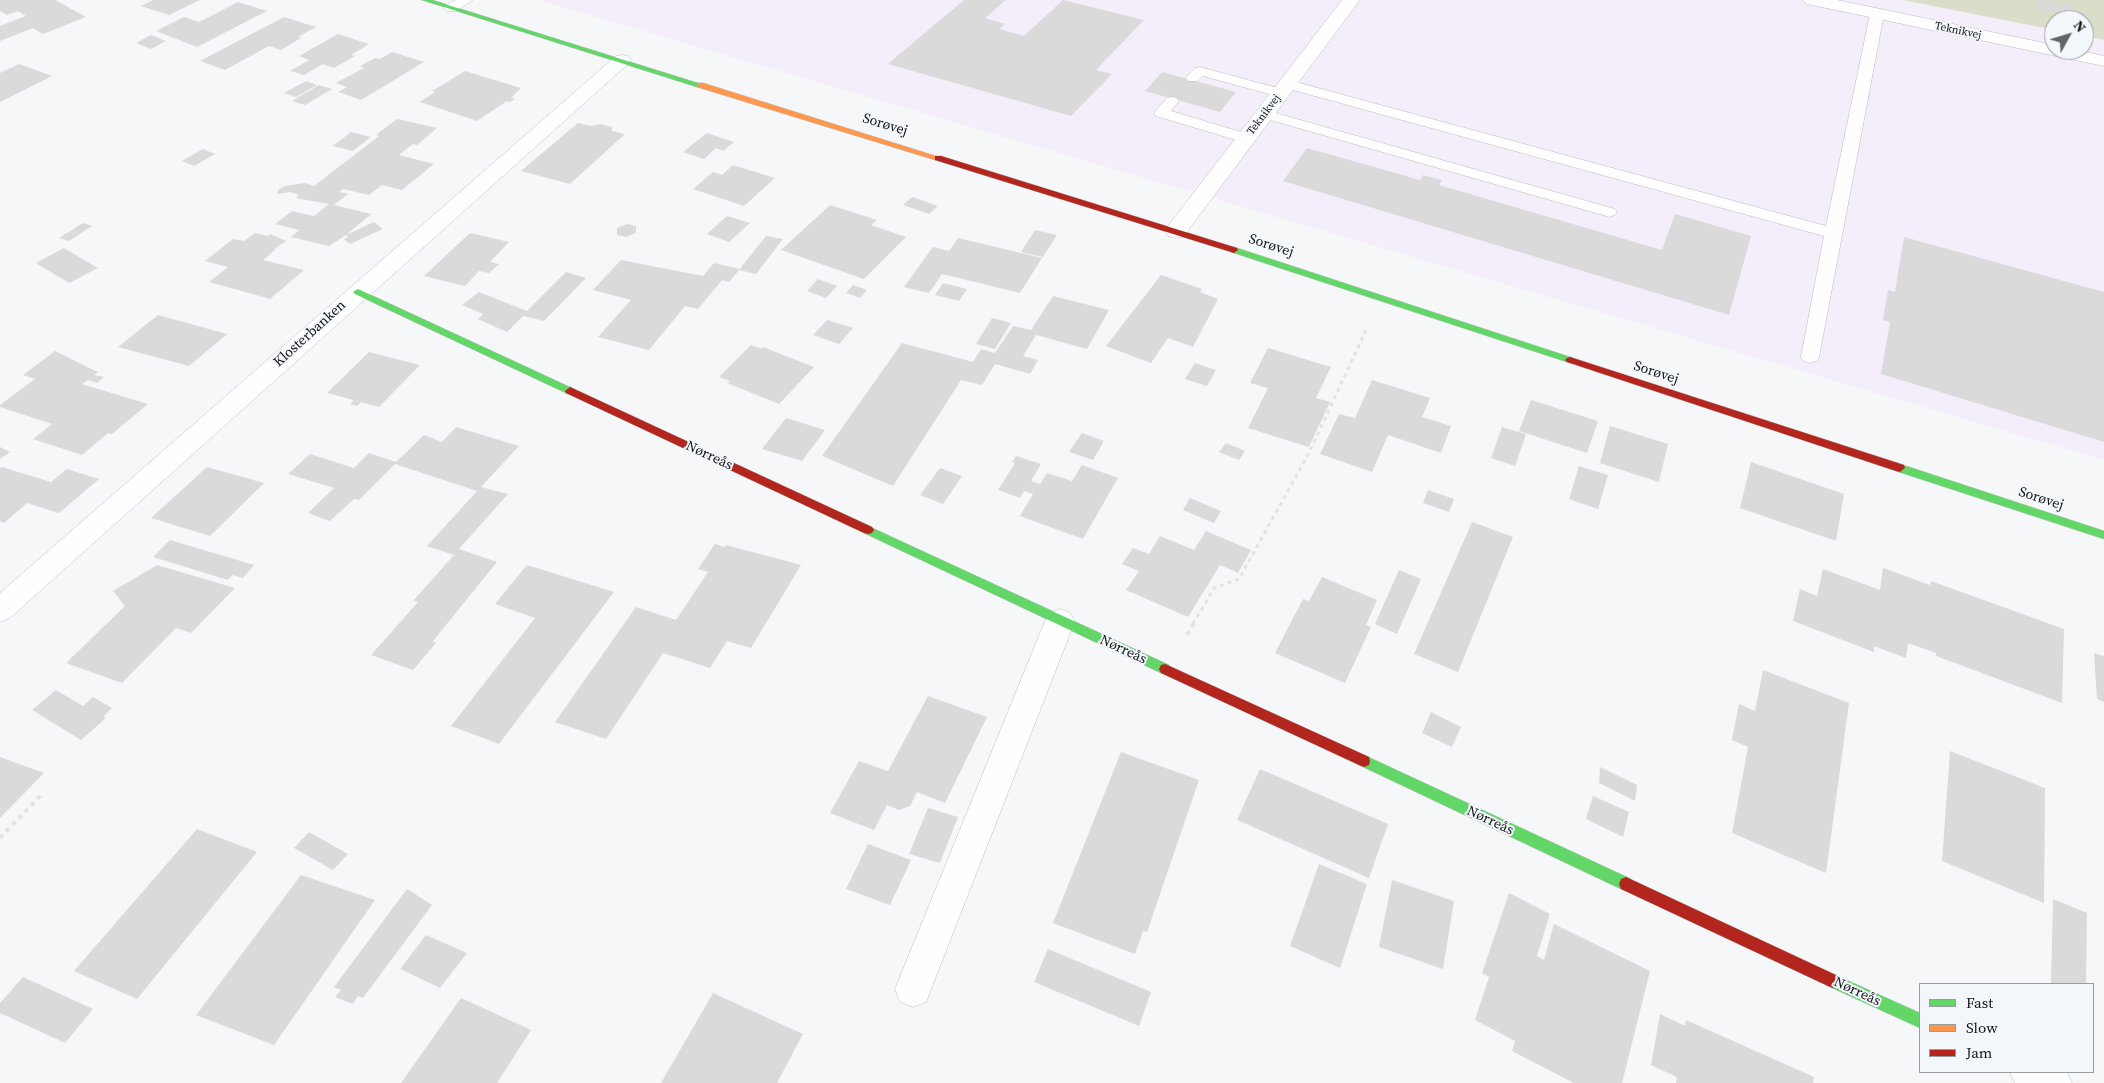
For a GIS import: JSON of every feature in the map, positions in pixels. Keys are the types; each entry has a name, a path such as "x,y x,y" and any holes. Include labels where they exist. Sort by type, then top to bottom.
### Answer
{"street":[{"name":"Sorøvej","path":"425,0 1176,231 2104,535"},
{"name":"Teknikvej","path":"1176,231 1351,0"},
{"name":"Teknikvej","path":"1812,0 2104,61"},
{"name":"Klosterbanken","path":"0,610 622,60"},
{"name":"Nørreås","path":"358,292 1919,1021"},
{"path":"913,989 1060,621"},
{"path":"2031,1073 2053,1083"}],"lane":[{"path":"451,8 466,0"},
{"path":"1810,357 1878,14"},
{"path":"1193,78 1200,71 1284,89 1834,232"},
{"path":"1172,101 1161,113 1246,138"},
{"path":"1264,114 1609,212"}],"path":[{"path":"1167,671 1214,588 1240,579 1320,432 1381,298"},
{"path":"0,838 41,795"}],"shaded area":[{"path":"538,0 1903,0 2044,28 2044,60 2094,60 2094,38 2104,40 2104,460"}],"green space":[{"path":"1903,0 2104,0 2104,40 2094,38 2094,10 2044,10 2044,28"}],"building":[{"path":"0,0 55,0 86,17 43,34 33,28 0,41 0,26 26,16 18,11 7,15 0,11"},
{"path":"153,0 200,0 169,15 141,6"},
{"path":"964,0 1006,0 985,18 1005,24 999,29 1024,36 1063,0 1144,20 1096,70 1112,74 1071,116 888,64"},
{"path":"2038,0 2074,6 2074,10 2038,9"},
{"path":"238,2 267,11 197,47 156,31 184,17 199,22"},
{"path":"284,17 316,27 298,37 301,38 281,50 269,46 225,70 200,61"},
{"path":"338,34 369,44 351,55 355,56 334,68 323,64 304,75 290,71 309,60 299,56"},
{"path":"151,35 166,41 151,49 136,43"},
{"path":"392,52 424,62 361,100 338,92 347,87 336,83 364,68 360,66 375,58 380,59"},
{"path":"19,64 52,76 0,102 0,73"},
{"path":"465,71 521,88 511,98 515,99 510,102 507,101 477,121 420,102 435,92 432,91"},
{"path":"1162,72 1236,92 1220,112 1145,91"},
{"path":"306,81 317,85 296,97 284,93"},
{"path":"319,85 332,89 305,105 292,101"},
{"path":"397,119 437,128 417,145 413,144 399,155 434,164 402,190 382,185 369,195 343,189 339,192 348,194 334,205 371,214 346,235 329,246 291,237 299,230 275,224 292,211 314,216 329,204 296,198 299,195 290,192 277,194 278,190 285,186 305,183 314,186 379,136 376,135"},
{"path":"578,123 591,126 600,124 612,127 612,131 625,134 570,184 521,171"},
{"path":"351,132 371,137 353,151 333,146"},
{"path":"707,133 734,142 723,151 716,148 704,159 683,152"},
{"path":"1307,148 1420,180 1423,175 1442,180 1439,185 1662,250 1675,214 1751,236 1729,315 1283,181"},
{"path":"203,149 215,154 194,166 182,161"},
{"path":"733,165 775,178 744,206 693,189 713,172 722,175"},
{"path":"912,197 938,206 929,214 903,205"},
{"path":"830,205 877,220 871,225 906,237 864,279 781,250"},
{"path":"727,216 750,223 729,242 707,234"},
{"path":"374,222 383,229 350,244 344,239 348,237 346,235"},
{"path":"83,223 92,226 69,241 59,238"},
{"path":"627,224 636,226 636,233 626,237 617,235 617,228"},
{"path":"1035,230 1057,235 1043,257 1021,252"},
{"path":"255,233 268,236 270,234 286,241 263,260 304,270 270,299 209,282 228,267 205,261 233,239 244,241"},
{"path":"470,233 509,242 490,262 499,264 489,273 479,271 465,286 424,276"},
{"path":"766,236 783,239 756,274 739,270"},
{"path":"1904,237 2104,292 2104,442 1881,374 1890,322 1883,320 1888,290 1895,292"},
{"path":"958,238 1042,258 1020,293 942,274 929,293 904,287 933,247 949,251"},
{"path":"64,248 98,268 69,283 36,263"},
{"path":"621,260 703,276 714,263 740,269 729,282 722,280 698,309 685,306 649,350 598,337 631,300 593,290"},
{"path":"566,272 586,278 544,321 523,316 507,332 478,319 483,314 462,305 479,292 527,311"},
{"path":"1161,275 1202,289 1200,292 1218,299 1193,347 1168,338 1151,363 1106,346"},
{"path":"818,279 837,286 826,298 807,291"},
{"path":"943,283 967,289 959,301 935,295"},
{"path":"853,285 867,290 860,298 846,293"},
{"path":"1053,296 1109,310 1087,349 1036,335 1023,356 1038,360 1030,374 995,364 982,385 961,380 893,486 822,456 902,343 973,362 981,349 995,353 1013,326 1031,330"},
{"path":"158,315 227,334 189,366 118,347"},
{"path":"992,318 1011,323 995,349 976,344"},
{"path":"827,320 853,328 839,344 813,335"},
{"path":"751,345 762,349 763,347 814,367 779,404 727,383 730,381 719,377"},
{"path":"1268,348 1331,367 1316,398 1330,402 1309,447 1248,428 1268,388 1250,383"},
{"path":"55,351 98,372 94,375 104,377 97,383 88,380 82,384 148,404 112,434 108,433 82,455 33,439 52,424 0,407 0,405 35,379 23,375"},
{"path":"369,352 420,365 379,407 361,402 357,406 350,404 354,400 327,393"},
{"path":"1195,363 1216,370 1207,386 1185,379"},
{"path":"1372,380 1430,398 1422,417 1451,426 1441,453 1388,435 1372,472 1320,454 1339,414 1355,418"},
{"path":"1531,400 1598,421 1587,453 1519,431"},
{"path":"786,418 825,430 802,461 762,449"},
{"path":"1610,426 1668,444 1659,482 1600,463"},
{"path":"456,427 519,446 481,487 508,494 459,549 497,562 433,641 436,643 413,670 371,655 418,602 413,601 454,555 427,546 477,491 395,464 359,500 354,499 330,521 308,513 334,488 288,474 310,454 354,468 369,453 396,462 424,435 442,442"},
{"path":"1502,427 1526,434 1515,466 1491,458"},
{"path":"1082,433 1104,441 1093,460 1069,452"},
{"path":"1226,443 1245,451 1239,460 1219,452"},
{"path":"0,447 10,452 0,459"},
{"path":"1016,456 1041,464 1031,481 1040,484 1047,473 1072,481 1082,465 1118,478 1083,539 1020,516 1033,494 1024,491 1020,498 998,490 1015,463 1012,462"},
{"path":"1751,462 1844,494 1836,541 1740,508"},
{"path":"1579,466 1608,475 1598,509 1569,499"},
{"path":"207,467 264,483 210,536 151,518"},
{"path":"0,468 51,482 67,469 99,479 59,513 27,503 4,523 0,521"},
{"path":"940,468 962,476 943,504 920,495"},
{"path":"1428,490 1454,499 1449,512 1423,503"},
{"path":"1190,498 1221,511 1214,523 1183,510"},
{"path":"1472,522 1513,537 1458,672 1414,654"},
{"path":"1206,531 1251,550 1238,573 1220,565 1188,617 1126,590 1139,571 1122,564 1133,548 1149,554 1160,536 1194,550"},
{"path":"170,540 254,565 243,578 232,575 228,580 153,557"},
{"path":"715,544 725,547 726,545 801,565 751,648 727,641 710,668 663,653 606,739 555,722 636,607 676,620 708,572 698,569"},
{"path":"157,565 235,588 191,633 176,628 122,683 66,663 125,606 113,591"},
{"path":"527,565 614,592 499,744 451,726 535,618 495,604"},
{"path":"1883,568 1930,585 1931,581 2064,629 2062,703 1936,656 1936,653 1908,643 1906,658 1874,646 1874,652 1793,621 1800,589 1817,596 1823,569 1880,590"},
{"path":"1399,570 1421,579 1397,634 1375,624"},
{"path":"1322,577 1377,600 1366,625 1371,627 1345,683 1275,653 1303,599 1309,601"},
{"path":"2094,653 2104,656 2104,702 2097,699"},
{"path":"1763,670 1849,703 1826,873 1732,833 1748,747 1732,740 1739,704 1755,711"},
{"path":"56,690 83,706 93,697 112,708 103,717 106,718 81,740 32,710"},
{"path":"928,696 987,717 945,803 917,792 910,806 899,810 887,805 874,830 830,813 859,761 888,771"},
{"path":"1431,712 1461,727 1452,747 1422,733"},
{"path":"1950,751 2045,788 2044,903 1942,861"},
{"path":"1121,752 1199,780 1147,932 1143,931 1135,954 1053,923"},
{"path":"0,757 44,773 0,818"},
{"path":"1600,767 1637,785 1635,801 1599,783"},
{"path":"1260,769 1388,824 1369,878 1237,820"},
{"path":"1593,796 1629,812 1623,837 1586,819"},
{"path":"928,808 958,817 940,863 909,854"},
{"path":"197,829 257,852 137,999 74,971"},
{"path":"309,832 348,854 333,870 294,848"},
{"path":"868,844 911,860 890,905 846,889"},
{"path":"1319,864 1367,884 1340,968 1290,946"},
{"path":"301,875 375,900 274,1045 196,1015"},
{"path":"1392,880 1454,901 1443,969 1379,947"},
{"path":"407,889 432,905 363,998 358,996 353,1004 335,997 341,990 334,987"},
{"path":"1509,893 1550,914 1537,956 1544,960 1554,924 1650,971 1622,1083 1574,1083 1512,1051 1515,1041 1475,1020 1489,977 1482,973"},
{"path":"2053,899 2087,913 2086,983 2051,983"},
{"path":"426,935 467,953 440,988 400,969"},
{"path":"1048,949 1151,992 1139,1026 1034,982"},
{"path":"23,977 93,1009 65,1043 0,1013 0,1003"},
{"path":"713,993 803,1034 777,1083 661,1083"},
{"path":"461,998 531,1030 497,1083 401,1083"},
{"path":"1660,1014 1685,1026 1686,1020 1814,1077 1813,1083 1676,1083 1677,1077 1651,1065"}],"traffic: fast":[{"path":"425,0 700,85"},
{"path":"1234,250 1570,360"},
{"path":"358,292 570,391"},
{"path":"1900,468 2104,535"},
{"path":"868,530 1165,669"},
{"path":"1364,761 1626,884"},
{"path":"1833,981 1919,1021"}],"traffic: slow":[{"path":"700,85 938,158"}],"traffic: jam":[{"path":"938,158 1234,250"},
{"path":"1570,360 1900,468"},
{"path":"570,391 868,530"},
{"path":"1165,669 1364,761"},
{"path":"1626,884 1833,981"}]}
